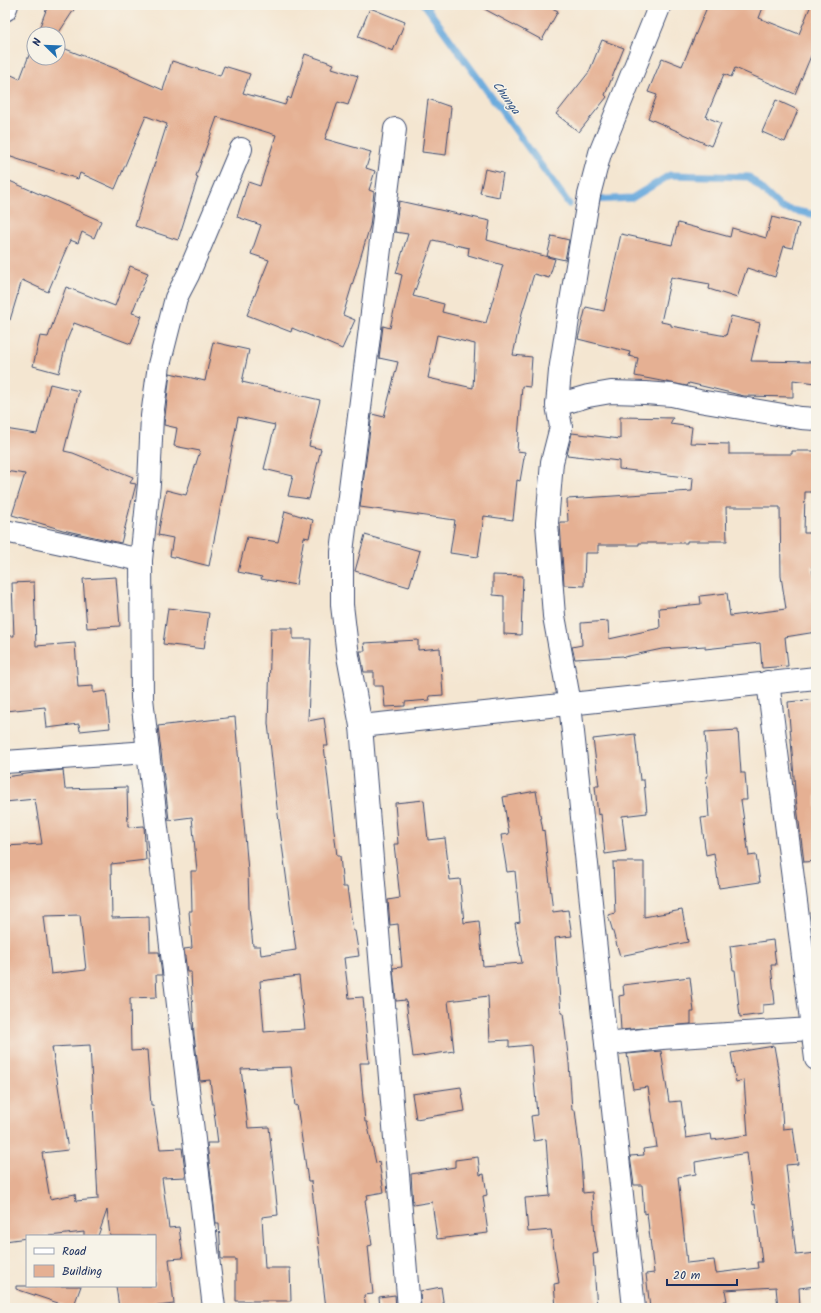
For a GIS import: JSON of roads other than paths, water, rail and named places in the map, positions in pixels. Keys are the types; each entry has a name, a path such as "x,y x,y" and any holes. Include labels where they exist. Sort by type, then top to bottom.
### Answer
{"street":[{"path":"5,10 7,5"},
{"path":"634,1308 570,704 554,616 547,523 552,462 561,427 557,404 560,371 589,195 600,153 660,5"},
{"path":"395,129 342,552 342,605 348,656 361,726 409,1308"},
{"path":"214,1308 142,698 141,560 149,484 152,416 159,366 166,334 176,298 188,276 241,149"},
{"path":"557,404 611,392 645,393 672,395 738,408 816,419"},
{"path":"5,531 141,560"},
{"path":"361,726 816,678"},
{"path":"768,682 816,1059"},
{"path":"5,762 148,752"},
{"path":"606,1044 662,1038 812,1029"}],"waterway":[{"name":"Chunga","path":"425,5 569,204"},
{"name":"Chunga","path":"593,200 632,198 670,175 749,177 781,208 816,215"}]}
